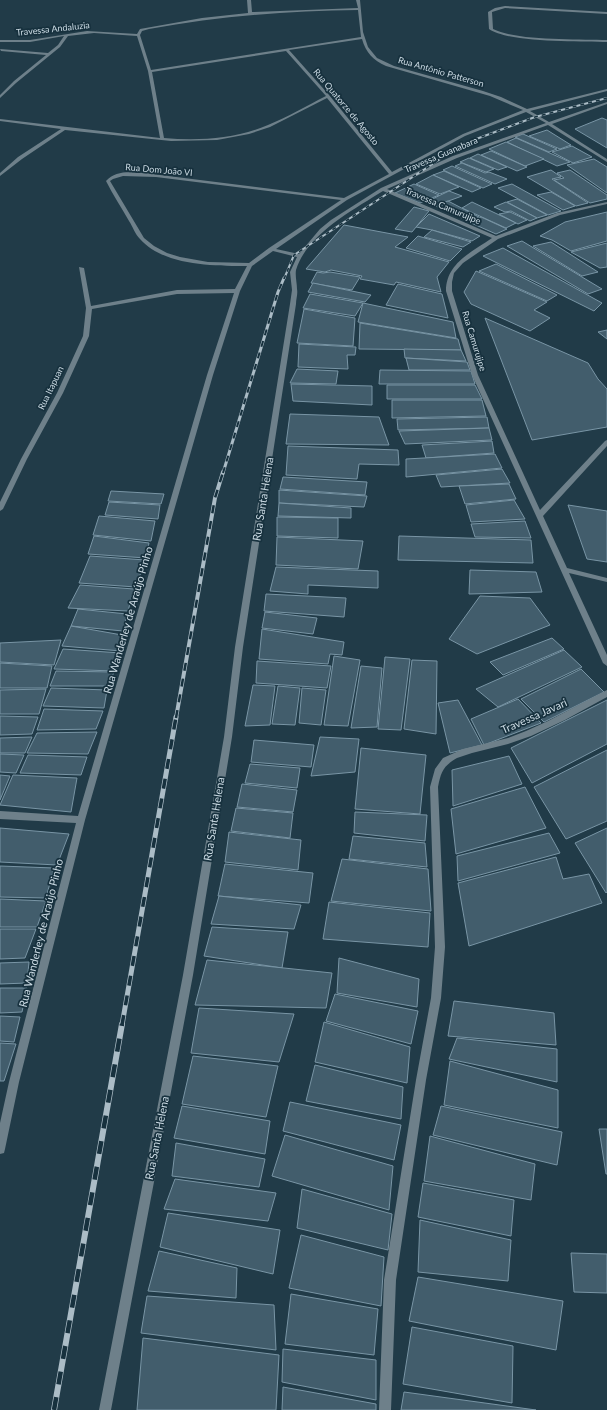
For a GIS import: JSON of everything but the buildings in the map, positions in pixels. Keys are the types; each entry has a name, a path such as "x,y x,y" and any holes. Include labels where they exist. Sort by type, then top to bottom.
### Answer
{"street":[{"path":"249,0 250,13"},
{"path":"150,71 288,51 363,38 358,0"},
{"path":"607,13 505,7 490,12 491,29 500,34 517,37 607,41"},
{"name":"Travessa Andaluzia","path":"0,41 8,42 35,40 94,33 138,35 140,31 144,29 161,25 250,13 360,10"},
{"path":"0,97 59,46 67,35"},
{"path":"138,35 150,71 162,139"},
{"name":"Rua Antônio Patterson","path":"363,38 370,53 376,59 408,72 478,91 501,99 525,111 607,161"},
{"path":"1,51 8,42"},
{"path":"1,51 48,54"},
{"name":"Rua Quatorze de Agosto","path":"288,51 328,96 391,174"},
{"name":"Rua Wanderley de Araújo Pinho","path":"0,1149 14,1082 81,820 210,375 238,291 250,265 345,199 464,135 525,111 607,90"},
{"path":"0,120 64,129 162,139 201,141 222,139 250,133 268,126 328,96"},
{"name":"Travessa Guanabara","path":"300,256 322,230 333,221 383,189 455,156 607,103"},
{"path":"0,175 20,158 64,129"},
{"name":"Rua Dom João VI","path":"250,265 203,264 175,257 147,244 141,238 134,224 117,199 108,181 109,178 115,175 125,174 156,176 345,199"},
{"name":"Travessa Camurujipe","path":"383,189 496,238"},
{"name":"Rua Camurujipe","path":"606,659 475,375 449,291 449,282 452,273 461,262 496,238 559,214 607,203"},
{"path":"271,249 300,256"},
{"name":"Rua Santa Helena","path":"105,1410 190,967 228,737 239,647 293,304 295,290 293,272 300,256"},
{"name":"Rua Itapuan","path":"0,509 24,459 60,393 86,336 90,308 81,268"},
{"path":"90,308 177,292 238,291"},
{"path":"540,515 607,442"},
{"path":"566,570 607,580"},
{"name":"Travessa Javari","path":"385,1410 390,1280 437,991 440,947 434,787 436,774 440,766 447,760 467,752 517,738 545,726 607,693"},
{"path":"0,815 81,820"}],"railway":[{"path":"284,279 294,255 463,144 535,117 607,98"},
{"path":"223,473 278,292 284,278"},
{"path":"176,718 215,498 223,472"},
{"path":"122,1025 176,717"},
{"path":"54,1410 122,1024"}]}
